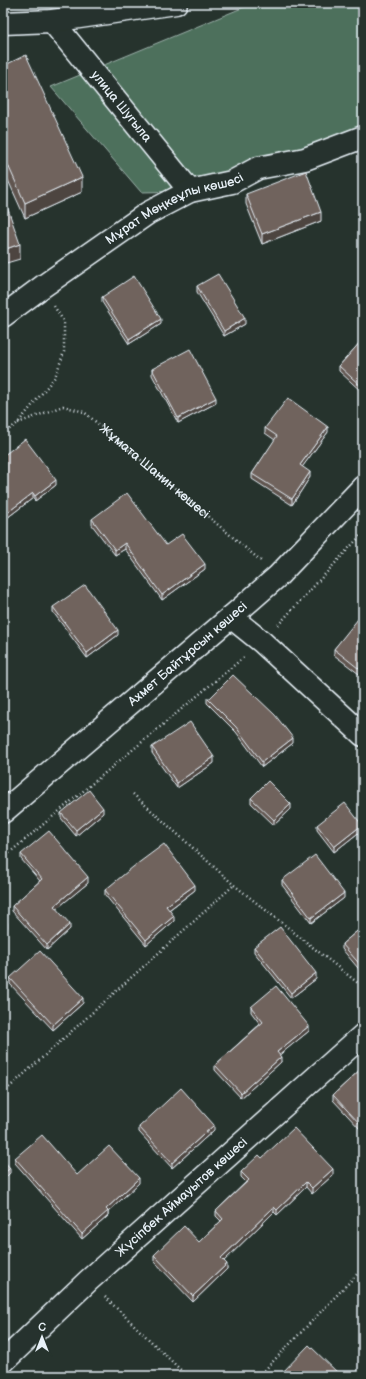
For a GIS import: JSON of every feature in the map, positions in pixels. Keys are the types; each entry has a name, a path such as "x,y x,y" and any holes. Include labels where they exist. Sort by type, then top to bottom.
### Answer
{"street":[{"path":"3,23 52,21 176,3"},
{"name":"улица Шугыла","path":"52,21 190,191"},
{"name":"Мұрат Мөңкеұлы көшесі","path":"3,316 148,213 190,191 232,182 258,168 305,159 363,137"},
{"name":"Ахмет Байтұрсын көшесі","path":"3,812 278,576 363,487"},
{"path":"231,617 262,642 363,735"},
{"name":"Жүсіпбек Аймауытов көшесі","path":"3,1362 88,1282 363,1035"}],"path":[{"path":"3,434 18,423 55,377 64,352 64,322 42,287"},
{"name":"Жұмата Шанин көшесі","path":"18,423 63,406 84,412 278,576"},
{"path":"3,858 262,642 363,533"},
{"path":"133,794 234,885 363,988"},
{"path":"3,1093 234,885"},
{"path":"259,1376 363,1268"},
{"path":"88,1282 187,1376"}],"green space":[{"path":"254,3 363,3 363,137 190,191 141,192 51,87"}],"building":[{"path":"26,55 82,177 25,203 3,154 3,66"},
{"path":"306,171 321,212 262,234 246,194"},
{"path":"4,198 20,244 3,250 3,199"},
{"path":"218,274 245,318 224,331 197,286"},
{"path":"134,276 161,319 129,339 102,297"},
{"path":"363,339 363,388 339,366"},
{"path":"190,349 216,398 178,418 152,369"},
{"path":"288,398 328,427 300,465 310,472 292,499 252,474 277,436 265,428"},
{"path":"25,439 56,480 35,496 33,493 3,516 3,456"},
{"path":"127,493 166,545 182,534 205,564 162,595 125,543 115,550 92,519"},
{"path":"85,585 118,630 87,653 53,607"},
{"path":"362,614 363,615 363,672 334,649"},
{"path":"233,675 275,715 293,738 262,762 236,727 207,698 210,698"},
{"path":"190,722 214,757 177,783 152,747"},
{"path":"268,781 291,804 274,820 251,798"},
{"path":"89,790 103,808 76,830 61,813"},
{"path":"345,803 362,825 334,847 317,825"},
{"path":"49,831 88,877 54,906 70,924 47,945 12,906 42,879 21,854"},
{"path":"164,844 195,885 166,906 174,916 146,940 105,890"},
{"path":"315,855 344,893 311,918 282,880"},
{"path":"3,917 7,923 3,926"},
{"path":"363,926 363,968 342,944"},
{"path":"280,927 316,973 291,993 254,947"},
{"path":"40,951 83,998 53,1025 10,978"},
{"path":"276,986 309,1026 277,1052 281,1057 241,1093 215,1065 263,1022 251,1007"},
{"path":"363,1067 363,1122 360,1124 333,1095"},
{"path":"181,1088 214,1125 172,1163 139,1127"},
{"path":"294,1128 333,1169 312,1188 306,1182 277,1210 274,1207 221,1258 227,1264 193,1296 154,1255 184,1226 199,1242 223,1219 216,1211 249,1180 241,1172 259,1155 262,1158"},
{"path":"42,1135 77,1175 109,1146 139,1178 106,1209 108,1211 82,1234 15,1158"},
{"path":"3,1160 10,1168 3,1175"},
{"path":"309,1345 340,1375 339,1376 283,1376 281,1374"}]}
